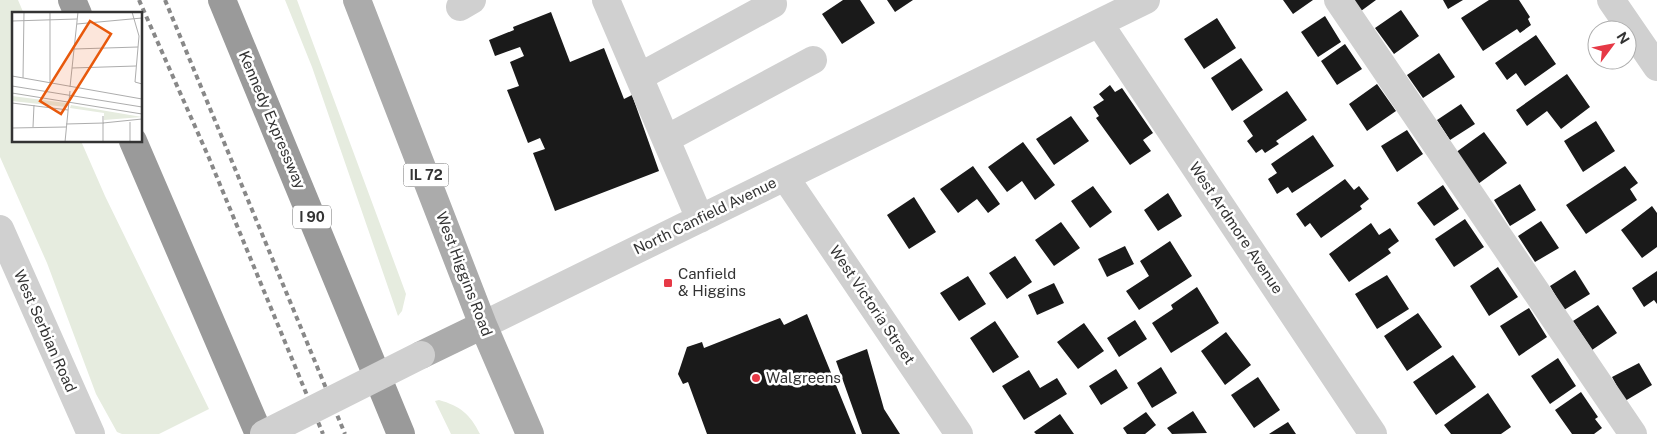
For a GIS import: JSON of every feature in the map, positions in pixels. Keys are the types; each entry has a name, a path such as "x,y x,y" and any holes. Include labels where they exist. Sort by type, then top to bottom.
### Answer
{"highway":[{"path":"72,0 77,12"},
{"name":"Kennedy Expressway","path":"222,0 401,434"},
{"path":"133,142 259,434"}],"main road":[{"name":"West Higgins Road","path":"357,0 483,325 530,434"},
{"name":"North Canfield Avenue","path":"420,355 483,325"}],"street":[{"path":"606,0 700,219"},
{"name":"North Canfield Avenue","path":"483,325 1146,0"},
{"path":"1338,0 1632,434"},
{"path":"1611,0 1657,67"},
{"path":"639,78 774,4"},
{"name":"West Ardmore Avenue","path":"1099,23 1372,434"},
{"path":"666,139 813,60"},
{"name":"West Victoria Street","path":"786,177 959,434"},
{"name":"West Serbian Road","path":"0,228 91,434"},
{"name":"North Canfield Avenue","path":"264,434 420,355"}],"shaded area":[{"path":"0,0 18,0 23,12 12,12 12,142 81,142 105,196 209,409 159,434 122,434 117,432 96,394 47,263 0,157"},
{"path":"285,0 297,0 406,294 402,311 398,316 312,67"},
{"path":"439,400 453,405 464,412 480,434 451,434 435,401"}],"building":[{"path":"843,0 860,0 875,23 842,44 822,14"},
{"path":"887,0 913,0 895,12"},
{"path":"1283,0 1313,0 1293,14"},
{"path":"1353,0 1376,0 1361,11"},
{"path":"1443,0 1463,0 1448,9"},
{"path":"1489,0 1519,0 1530,17 1528,19 1531,25 1520,33 1517,29 1483,51 1461,18"},
{"path":"1401,10 1419,36 1394,54 1375,28"},
{"path":"551,12 570,62 604,48 624,99 632,95 659,171 555,211 533,153 545,149 540,138 528,143 507,90 519,86 510,62 524,56 520,47 495,56 489,40 514,30 513,27"},
{"path":"1325,16 1341,42 1318,57 1301,32"},
{"path":"1217,18 1236,48 1204,69 1184,39"},
{"path":"1536,35 1556,64 1525,86 1516,73 1507,80 1495,63"},
{"path":"1345,44 1362,69 1337,85 1321,61"},
{"path":"1439,53 1455,77 1423,98 1407,75"},
{"path":"1241,58 1263,90 1232,111 1211,78"},
{"path":"1567,74 1590,107 1561,129 1547,111 1527,126 1516,110"},
{"path":"1377,84 1396,111 1367,131 1349,104"},
{"path":"1110,85 1115,92 1122,88 1153,133 1143,140 1151,151 1130,165 1096,118 1099,116 1093,107 1104,100 1099,94"},
{"path":"1287,91 1307,120 1276,141 1279,144 1265,153 1262,149 1256,153 1247,141 1253,136 1243,121"},
{"path":"1461,104 1475,124 1450,140 1437,120"},
{"path":"1071,116 1089,141 1054,165 1036,139"},
{"path":"1596,121 1615,151 1583,172 1564,141"},
{"path":"1407,130 1423,154 1397,172 1381,146"},
{"path":"1484,132 1507,163 1478,184 1455,153"},
{"path":"1313,135 1334,166 1292,193 1288,187 1277,194 1268,179 1277,173 1271,164"},
{"path":"1023,142 1055,185 1035,200 1022,181 1007,192 988,167"},
{"path":"973,166 1000,204 988,213 977,199 958,213 940,189"},
{"path":"1625,166 1638,183 1630,189 1637,200 1586,234 1566,205"},
{"path":"1345,179 1354,190 1359,186 1369,199 1360,206 1362,209 1321,238 1310,223 1305,227 1296,214"},
{"path":"1520,184 1536,210 1510,226 1494,200"},
{"path":"1443,185 1459,209 1434,226 1417,203"},
{"path":"1093,186 1112,212 1090,228 1071,201"},
{"path":"1168,193 1182,216 1158,231 1144,210"},
{"path":"914,197 936,232 909,249 887,215"},
{"path":"1652,206 1657,213 1657,247 1642,258 1621,230"},
{"path":"1465,219 1484,247 1454,267 1435,239"},
{"path":"1541,221 1559,248 1535,262 1518,236"},
{"path":"1061,222 1080,248 1054,266 1035,240"},
{"path":"1371,223 1379,235 1390,228 1399,241 1388,249 1391,253 1349,282 1329,254"},
{"path":"1170,241 1192,276 1139,310 1126,291 1149,276 1140,261"},
{"path":"1125,246 1134,264 1107,277 1098,259"},
{"path":"1015,256 1032,282 1007,299 989,273"},
{"path":"1498,267 1518,297 1489,316 1470,286"},
{"path":"1575,270 1590,294 1564,310 1550,286"},
{"path":"1657,271 1657,304 1654,300 1644,307 1632,288"},
{"path":"1387,275 1409,309 1377,329 1355,294"},
{"path":"968,276 986,304 959,321 940,293"},
{"path":"1054,283 1064,303 1037,315 1028,295"},
{"path":"1197,287 1219,323 1171,353 1152,323 1173,309 1171,305"},
{"path":"1598,305 1617,333 1592,350 1573,321"},
{"path":"1529,308 1547,337 1519,356 1500,326"},
{"path":"1418,313 1442,347 1407,371 1384,336"},
{"name":"Walgreens","path":"807,314 856,434 707,434 688,382 683,384 678,374 687,347 702,342 704,348 780,318 784,325"},
{"path":"1135,320 1147,339 1119,357 1107,338"},
{"path":"995,321 1019,357 993,373 970,338"},
{"path":"1084,323 1104,351 1078,369 1057,342"},
{"path":"1226,332 1251,365 1225,385 1201,351"},
{"path":"867,349 884,409 900,434 862,434 836,361"},
{"path":"1453,355 1476,387 1436,415 1413,382"},
{"path":"1558,358 1576,386 1550,404 1531,376"},
{"path":"1639,363 1652,385 1625,401 1612,377"},
{"path":"1161,367 1177,393 1152,408 1137,383"},
{"path":"1116,369 1128,388 1101,405 1089,386"},
{"path":"1029,370 1040,388 1057,378 1067,394 1024,420 1002,386"},
{"path":"1258,377 1280,410 1254,428 1231,395"},
{"path":"1581,392 1598,417 1595,419 1602,428 1594,434 1572,434 1555,410"},
{"path":"1488,393 1511,427 1501,434 1451,434 1444,425"},
{"path":"1193,411 1207,433 1172,434 1167,428"},
{"path":"1146,412 1156,425 1145,434 1127,434 1123,428"},
{"path":"1060,414 1074,434 1036,434 1034,432"},
{"path":"1288,422 1296,434 1269,434"}],"railway":[{"path":"139,0 209,158 323,434"},
{"path":"165,0 345,434"}],"place":[{"name":"Canfield & Higgins","path":"668,283"},
{"name":"Walgreens","path":"756,378"}]}
